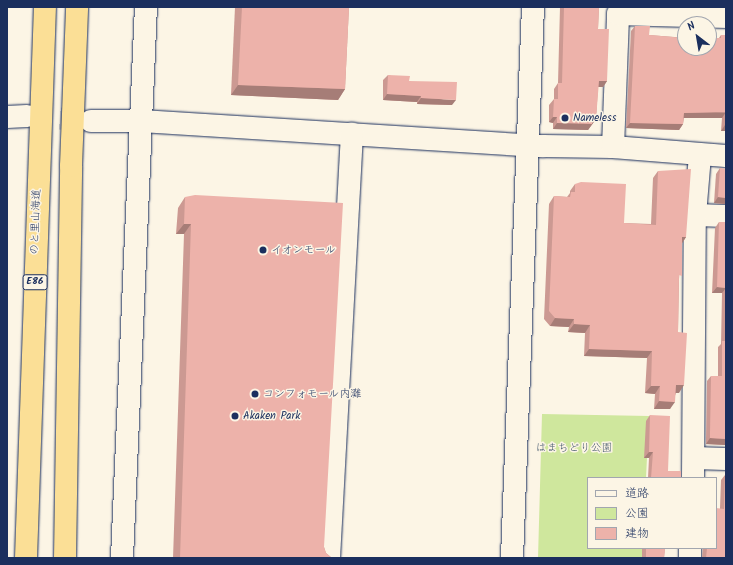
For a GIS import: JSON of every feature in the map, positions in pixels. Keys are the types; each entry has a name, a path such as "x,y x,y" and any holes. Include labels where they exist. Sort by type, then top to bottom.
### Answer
{"highway":[{"name":"のと里山海道","path":"26,558 45,7"},
{"path":"65,558 71,166 77,7"}],"street":[{"path":"122,558 146,7"},
{"path":"512,558 526,145 533,7"},
{"path":"613,147 618,10 726,17"},
{"path":"91,121 141,121 526,145 613,147 726,156"},
{"path":"329,558 352,134"},
{"path":"700,155 696,215 694,468 726,459"},
{"path":"696,215 726,216"}],"green space":[{"name":"はまちどり公園","path":"542,414 649,416 646,477 587,477 587,549 644,549 643,558 538,558"}],"building":[{"path":"242,7 349,7 345,89 238,85"},
{"path":"564,7 599,7 598,29 609,29 607,81 599,81 596,119 592,119 592,124 557,123 557,117 553,117 554,99 558,99 558,83 562,83"},
{"path":"635,26 650,26 649,35 677,37 677,56 717,56 717,38 721,38 721,35 726,35 726,112 684,113 683,124 630,123"},
{"path":"388,75 410,76 409,81 457,82 456,100 387,94"},
{"path":"720,168 726,169 726,198 718,197"},
{"path":"691,169 686,237 682,237 682,276 679,275 678,332 687,333 684,385 676,385 675,402 659,401 660,386 651,386 652,351 589,349 590,325 574,324 574,319 555,318 549,311 554,196 570,197 571,192 575,192 575,184 581,182 626,184 624,223 656,225 658,171"},
{"name":"コンフォモール内灘","path":"195,195 343,203 324,547 326,553 332,558 180,558 191,224 184,224 185,197"},
{"path":"719,222 726,222 726,288 717,287"},
{"path":"726,288 726,439 710,438 710,433 711,376 722,376 722,341 725,341"},
{"path":"650,415 670,416 668,471 681,471 681,477 651,477 653,452 649,452"},
{"path":"726,475 726,558 706,558 707,549 717,549 717,508 724,509"},
{"path":"646,549 665,549 664,558 646,558"}],"tunnel":[{"path":"27,116 91,121"}],"place":[{"name":"Nameless","path":"565,118"},
{"name":"イオンモール","path":"263,250"},
{"name":"コンフォモール内灘","path":"255,394"},
{"name":"Akaken Park","path":"235,416"}]}
